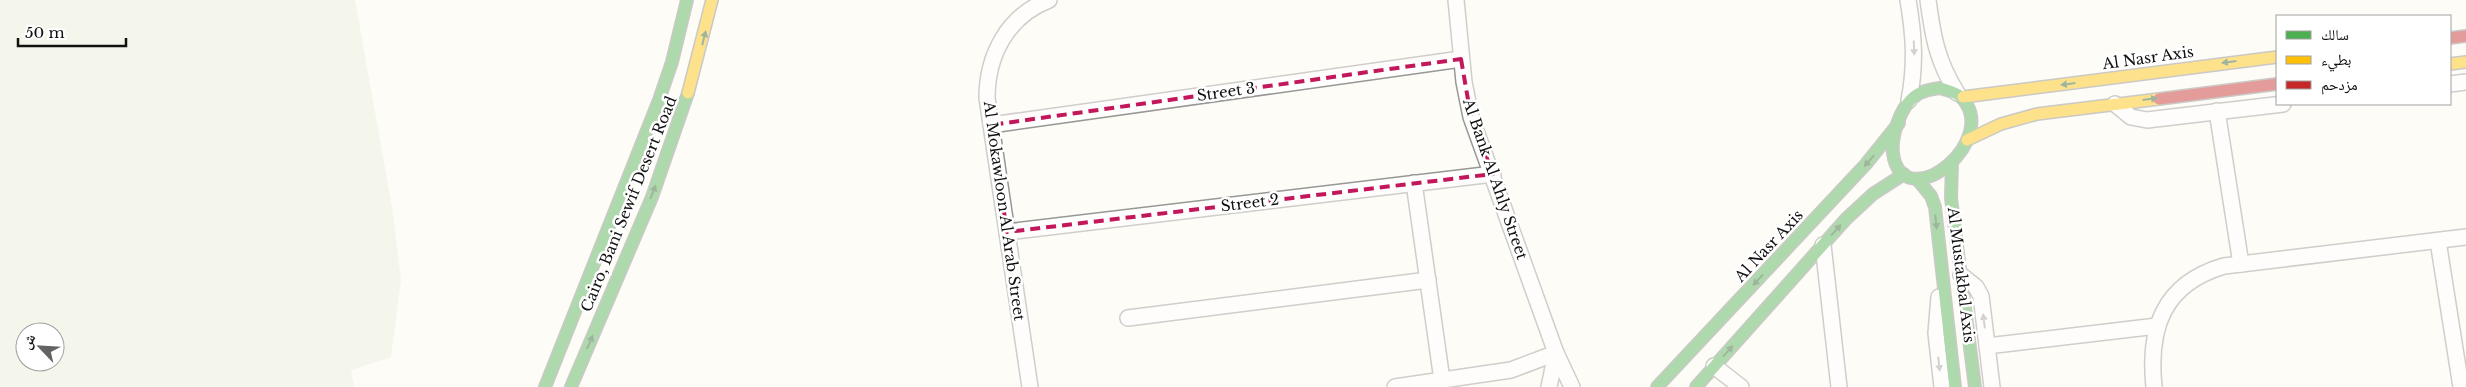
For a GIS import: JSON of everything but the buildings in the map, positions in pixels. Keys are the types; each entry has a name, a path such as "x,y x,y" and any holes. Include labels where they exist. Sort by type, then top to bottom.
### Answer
{"main road":[{"name":"Cairo, Bani Sewif Desert Road","path":"545,387 660,100 672,62 687,0"},
{"name":"Cairo, Bani Sewif Desert Road","path":"570,387 651,198 686,102 702,50 712,0"},
{"path":"2451,38 2466,36"},
{"name":"Al Nasr Axis","path":"1968,140 2012,105 2276,57"},
{"path":"2451,64 2466,62"},
{"name":"Al Nasr Axis","path":"1960,95 2012,105 2037,114 2276,84"},
{"path":"1930,89 1948,89 1960,95 1970,114 1968,140 1952,163 1936,174 1917,178 1904,174 1895,163 1892,152 1899,122 1908,103 1922,92 1930,89"},
{"name":"Al Nasr Axis","path":"1657,387 1866,164 1899,122"},
{"name":"Al Mustakbal Axis","path":"1952,163 1951,198 1974,387"},
{"path":"1696,387 1859,206 1904,174"},
{"name":"Al Mustakbal Axis","path":"1917,178 1931,196 1934,207 1954,387"}],"street":[{"name":"Al Mokawloon Al Arab Street","path":"1030,387 991,125 987,85 989,72 1004,35 1022,15 1049,0"},
{"name":"Al Bank Al Ahly Street","path":"1456,0 1462,59 1471,117 1556,353 1572,387"},
{"path":"1908,0 1915,49 1908,103"},
{"path":"1928,0 1935,50 1944,72 1960,95"},
{"name":"Street 3","path":"991,125 1462,59"},
{"path":"2451,84 2466,82"},
{"path":"2114,103 2131,117 2141,120 2276,105"},
{"path":"2217,112 2241,264"},
{"name":"Street 2","path":"1007,232 1492,174"},
{"path":"1414,183 1442,380"},
{"path":"2154,387 2152,349 2157,326 2168,305 2192,280 2213,269 2466,237"},
{"path":"2438,240 2461,387"},
{"path":"1823,245 1839,387"},
{"path":"1961,275 1976,288 1981,296 1992,387"},
{"path":"1128,318 1428,280"},
{"path":"1942,387 1936,333 1937,307 1943,281"},
{"path":"1987,346 2157,326"},
{"path":"1396,387 1511,370 1556,353"},
{"path":"1549,387 1556,353"},
{"path":"1714,366 1741,387"}],"highlighted area":[{"path":"1461,59 1471,117 1493,174 1102,221 1007,232 991,125"}],"green space":[{"path":"0,0 355,0 392,207 401,280 391,357 351,370 354,387 0,387"}],"traffic: fast":[{"path":"545,387 659,100 672,62 687,0"},
{"path":"1940,88 1954,92 1961,97 1971,114 1970,132 1962,150 1949,165 1933,175 1917,179 1903,174 1894,159 1893,142 1897,123 1906,106 1918,94 1940,88"},
{"path":"571,387 652,197 688,93"},
{"path":"1657,387 1866,164 1899,123"},
{"path":"1952,163 1951,198 1975,387"},
{"path":"1696,387 1846,219 1873,194 1904,174"},
{"path":"1917,179 1931,196 1935,207 1955,387"}],"traffic: slow":[{"path":"688,93 712,0"},
{"path":"1963,97 2276,57"},
{"path":"2451,64 2466,62"},
{"path":"1967,140 2001,124 2037,114 2159,99"}],"traffic: jam":[{"path":"2451,38 2466,36"},
{"path":"2159,99 2276,84"}]}
